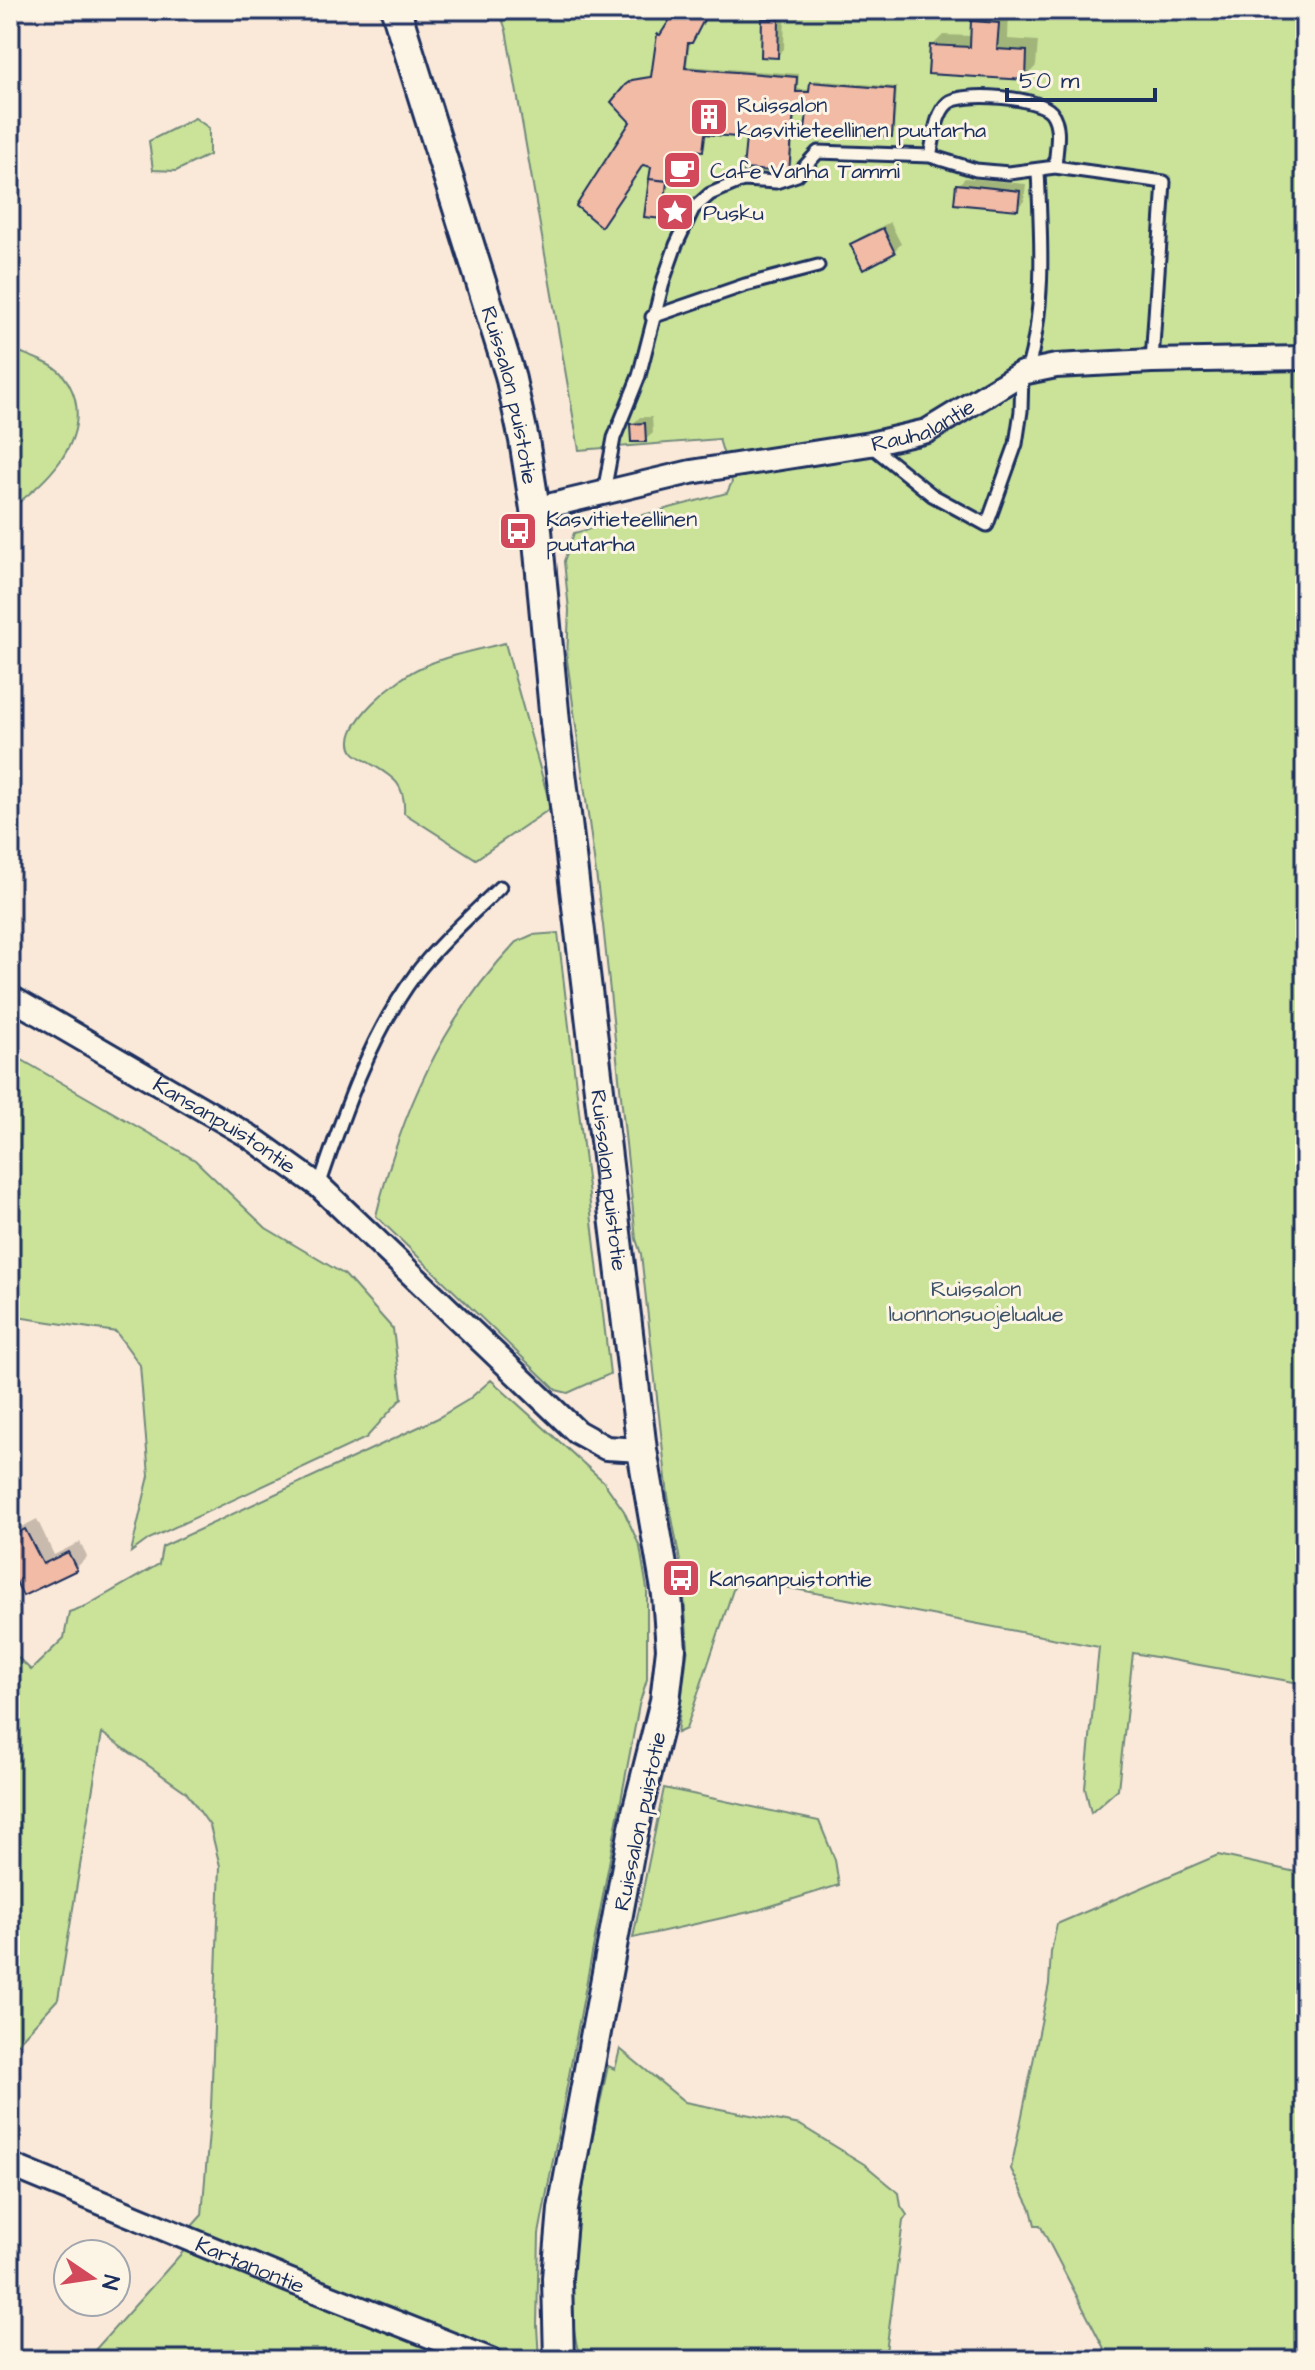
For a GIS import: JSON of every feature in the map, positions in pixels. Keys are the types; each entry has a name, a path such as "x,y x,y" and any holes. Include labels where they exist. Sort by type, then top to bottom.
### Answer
{"street":[{"name":"Ruissalon puistotie","path":"396,10 510,375 535,509 555,722 642,1450 667,1595 671,1649 665,1701 637,1812 563,2209 557,2278 559,2360"},
{"name":"Rauhalantie","path":"535,509 691,472 870,444 927,431 1025,373 1056,366 1305,358"},
{"name":"Kansanpuistontie","path":"10,997 249,1136 319,1186 577,1432 606,1448 642,1450"},
{"name":"Kartanontie","path":"10,2165 491,2360"}],"lane":[{"path":"930,156 945,106 963,97 1011,99 1036,102 1054,116 1057,128 1055,167"},
{"path":"604,492 614,438 639,376 652,317 676,245 693,209 710,194 743,180 776,182 797,175 818,152 930,156 976,170 1009,173 1055,167 1164,182 1152,361"},
{"path":"870,444 932,495 987,525 1016,444 1025,373 1038,335 1043,271 1038,171"},
{"path":"652,317 745,285 818,266"},
{"path":"319,1186 344,1113 384,1020 417,971 500,887"}],"green space":[{"name":"Ruissalon luonnonsuojelualue","path":"499,10 1305,10 1305,1684 1133,1653 1118,1789 1091,1813 1085,1788 1099,1647 737,1578 686,1729 677,1733 688,1647 682,1572 668,1496 641,1254 636,1239 603,925 567,660 569,610 564,561 574,533 727,493 732,482 719,439 579,450 506,30"},
{"path":"195,118 209,128 209,155 176,171 153,170 149,141"},
{"path":"10,348 43,361 60,372 73,391 77,416 68,448 59,462 36,488 10,509"},
{"path":"505,643 551,808 476,859 404,813 400,787 384,772 354,753 350,741 361,716 386,691 412,672 442,659"},
{"path":"558,933 610,1374 568,1393 556,1390 376,1216 412,1105 466,1003 516,942 532,935"},
{"path":"10,1053 195,1160 266,1228 345,1275 393,1329 402,1398 366,1438 149,1539 131,1552 149,1476 140,1365 116,1332 10,1316"},
{"path":"491,1380 603,1481 624,1511 640,1547 647,1589 647,1679 639,1705 539,2234 539,2360 86,2360 124,2318 132,2318 132,2309 189,2245 193,2225 202,2215 211,2108 220,1866 210,1826 186,1792 102,1733 58,1999 11,2050 10,2056 10,1650 31,1670 64,1638 69,1612 86,1606 159,1564 162,1547 436,1419 468,1400"},
{"path":"664,1788 819,1821 835,1860 839,1885 758,1910 633,1938"},
{"path":"1218,1855 1305,1874 1305,2360 1110,2360 1040,2225 1035,2225 1031,2209 1011,2169 1049,1984 1051,1952 1057,1924"},
{"path":"620,2049 685,2102 800,2125 864,2164 899,2193 901,2206 907,2215 903,2221 885,2360 581,2360 574,2329 572,2294 579,2214 608,2066 615,2069"}],"building":[{"name":"Ruissalon kasvitieteellinen puutarha","path":"676,10 709,10 692,43 688,43 685,68 797,77 796,92 809,92 810,82 895,89 892,137 805,130 807,112 794,110 789,172 743,169 746,138 705,134 703,151 693,150 691,183 649,179 651,167 643,165 601,227 576,206 630,122 611,102 632,80 651,77 657,34 660,35"},
{"path":"762,19 779,19 778,58 761,57"},
{"path":"971,21 999,23 997,49 1027,51 1026,80 928,74 930,45 970,47"},
{"path":"649,179 667,181 663,219 644,217"},
{"path":"956,184 1020,191 1018,210 954,204"},
{"path":"883,228 895,253 863,270 850,244"},
{"path":"645,423 646,442 631,442 630,424"},
{"path":"25,1529 43,1564 68,1552 77,1570 23,1596 10,1569 10,1537"}],"place":[{"name":"Ruissalon kasvitieteellinen puutarha","path":"709,117"},
{"name":"Cafe Vanha Tammi","path":"682,170"},
{"name":"Pusku","path":"675,212"},
{"name":"Kasvitieteellinen puutarha","path":"518,531"},
{"name":"Kansanpuistontie","path":"681,1578"}]}
